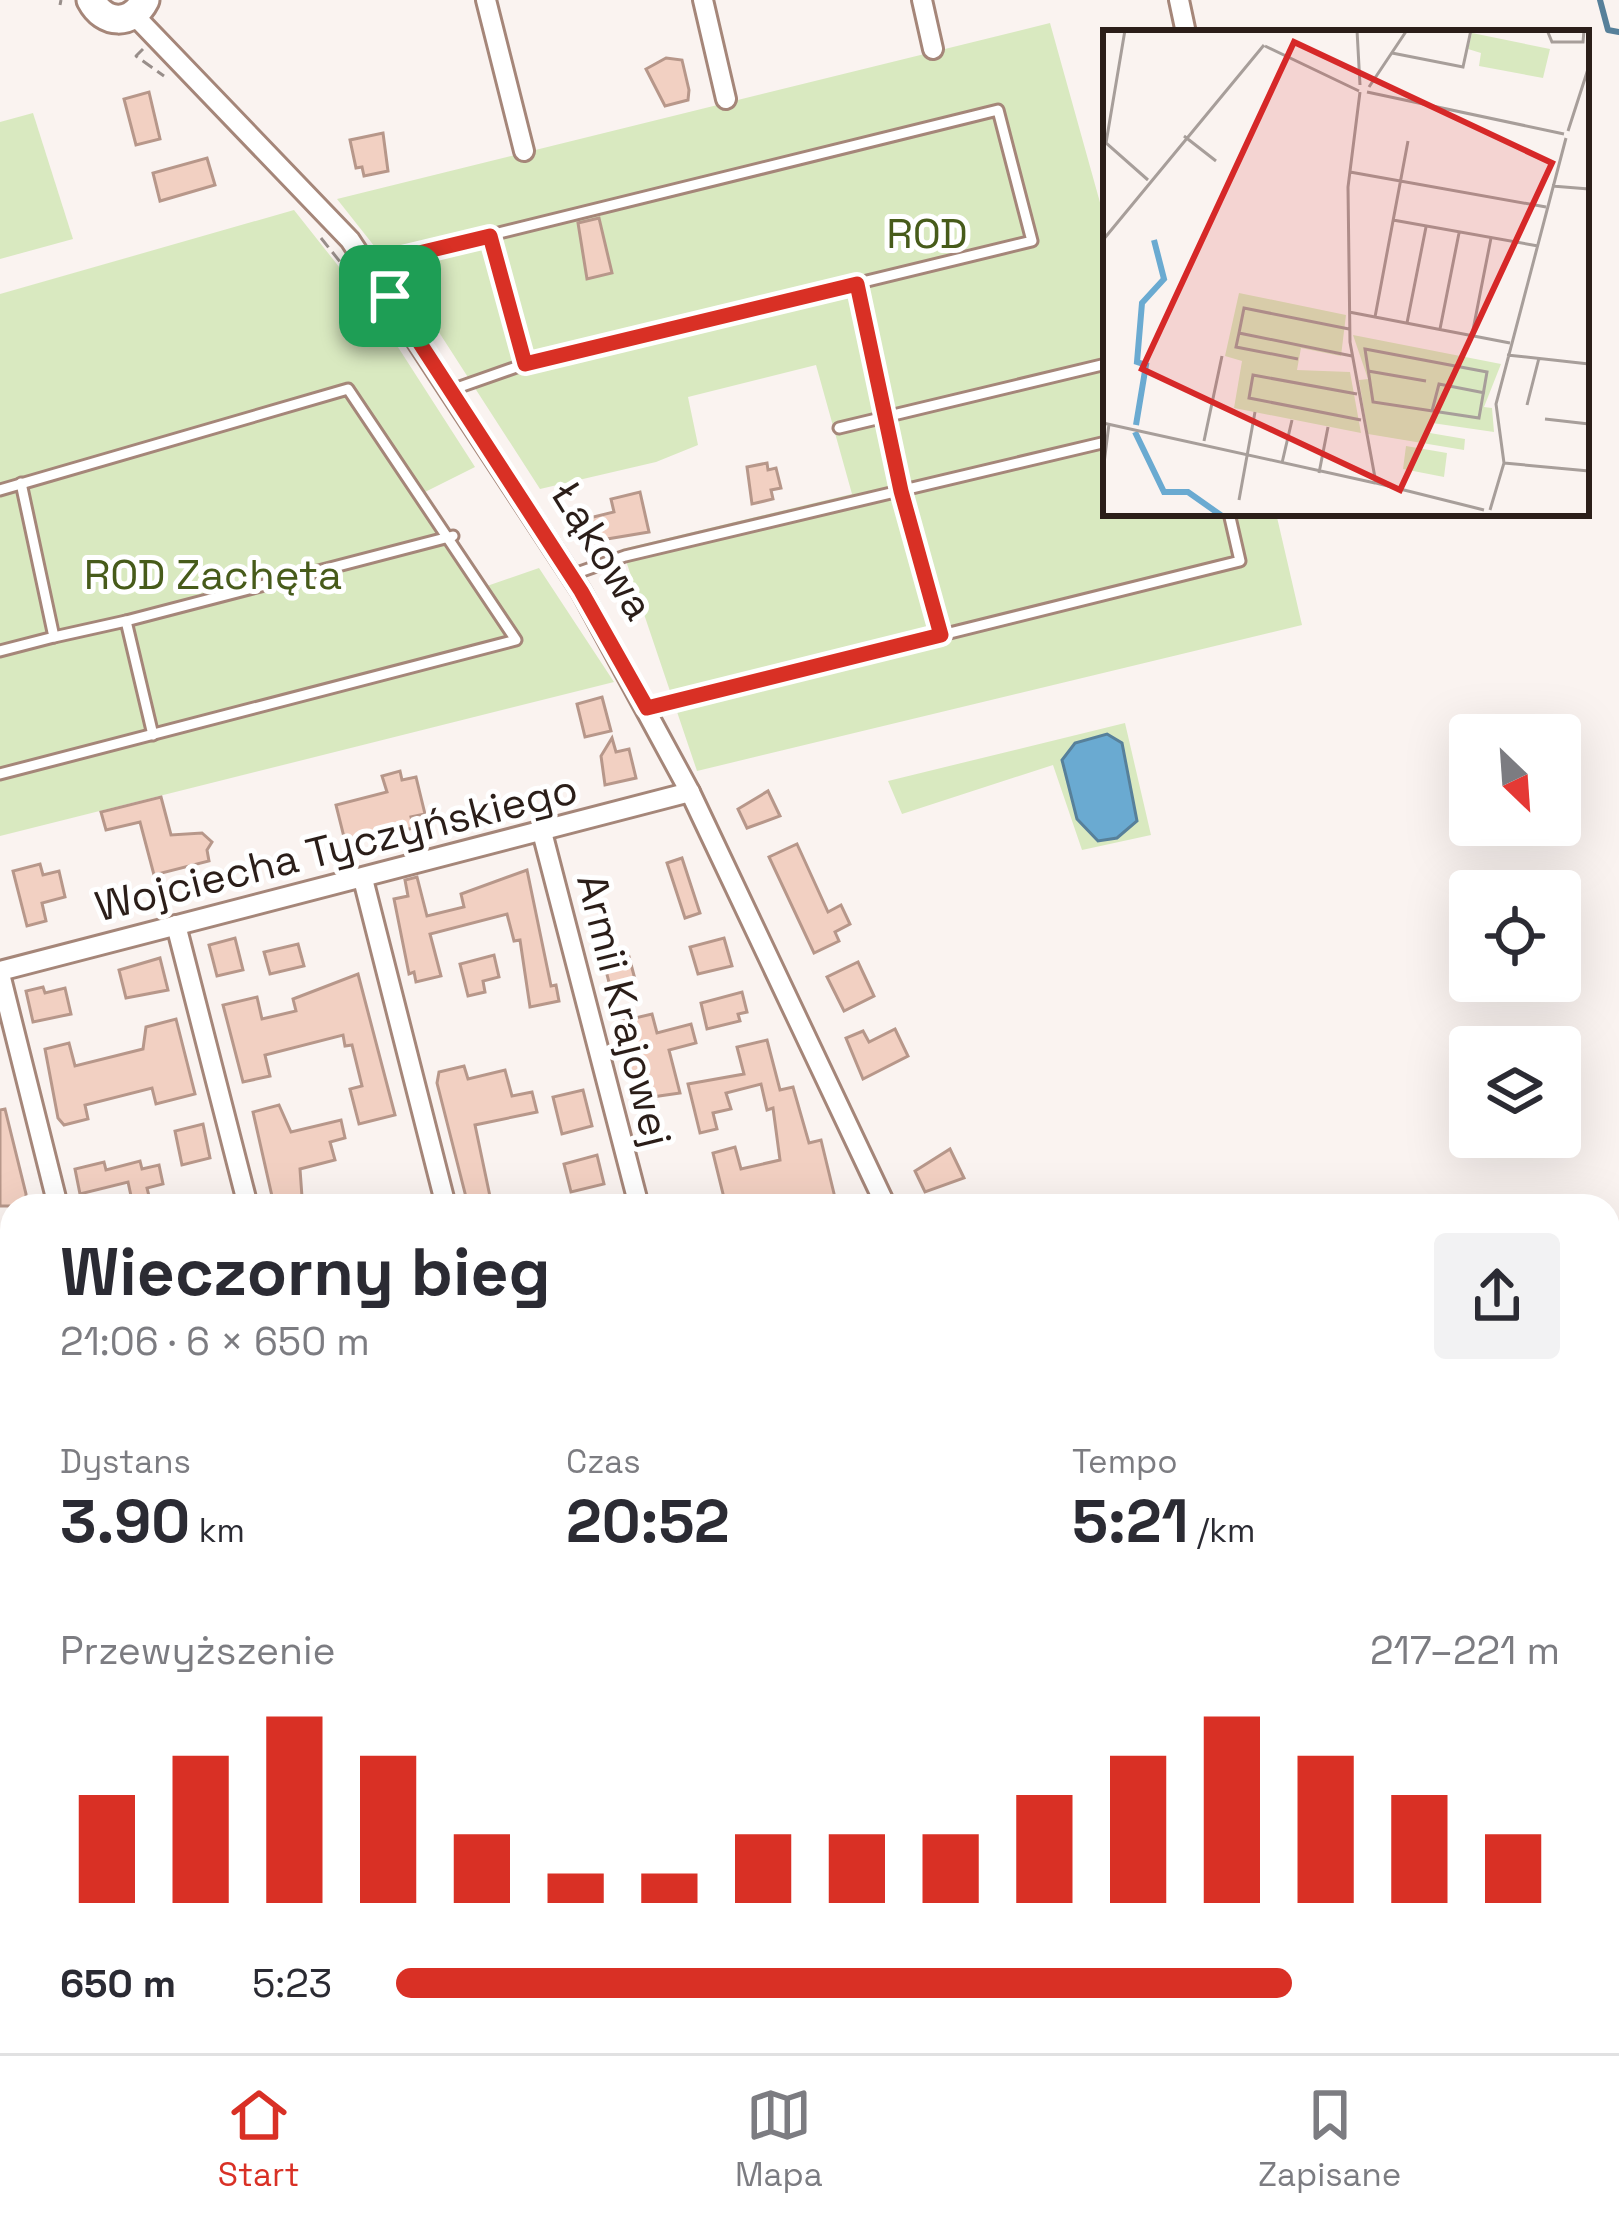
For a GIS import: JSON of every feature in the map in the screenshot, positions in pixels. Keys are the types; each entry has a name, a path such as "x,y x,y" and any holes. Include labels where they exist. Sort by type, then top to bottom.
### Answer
{"street":[{"path":"92,0 107,18 139,8"},
{"path":"486,0 524,151"},
{"path":"703,0 726,99"},
{"path":"922,0 934,50"},
{"path":"1178,0 1185,30"},
{"name":"Łąkowa","path":"139,8 218,107 306,189 369,265 571,575 690,792 880,1194"},
{"name":"Wojciecha Tyczyńskiego","path":"0,973 690,792"},
{"name":"Armii Krajowej","path":"542,832 635,1194"},
{"path":"363,879 443,1194"},
{"path":"176,925 245,1194"},
{"path":"0,973 55,1194"}],"lane":[{"path":"369,265 998,110 1032,241 525,364 451,390"},
{"path":"839,428 1103,365"},
{"path":"0,490 348,389 516,640 0,773"},
{"path":"571,575 625,556 1103,443"},
{"path":"21,483 54,638"},
{"path":"647,708 1240,561 1229,516"},
{"path":"0,651 450,537"},
{"path":"126,621 153,735"}],"path":[{"path":"136,56 166,77"},
{"path":"318,235 356,282"},
{"path":"490,236 525,364"},
{"path":"857,284 901,491 941,635"}],"green space":[{"name":"ROD","path":"1050,23 1103,213 1103,516 1277,516 1302,625 697,771 622,549 852,494 816,365 688,397 698,445 656,462 540,489 424,309 337,199"},
{"path":"33,113 73,239 0,259 0,122"},
{"name":"ROD Zachęta","path":"294,210 378,316 475,467 425,492 487,586 539,568 614,682 0,836 0,294"},
{"path":"1125,723 1151,835 1082,850 1053,765 902,814 888,781"}],"water":[{"path":"1107,734 1122,743 1137,821 1117,838 1098,841 1077,819 1062,760 1075,743"}],"building":[{"path":"666,58 682,60 689,90 688,100 665,106 646,69"},
{"path":"149,92 160,139 136,145 124,99"},
{"path":"383,133 388,171 364,176 362,167 356,168 350,140"},
{"path":"207,158 215,185 160,201 153,173"},
{"path":"599,218 612,273 587,279 578,223"},
{"path":"767,463 768,470 776,468 781,488 771,490 773,499 752,504 747,467"},
{"path":"640,492 649,532 595,541 589,518 614,512 611,499"},
{"path":"602,697 611,731 585,737 577,704"},
{"path":"612,738 616,752 629,749 636,778 605,785 601,756"},
{"path":"400,771 402,780 416,777 425,814 411,817 414,828 345,841 336,805 387,792 382,776"},
{"path":"768,791 780,816 747,828 738,809"},
{"path":"161,797 171,835 202,833 212,842 207,850 209,861 154,875 140,822 106,830 101,812"},
{"path":"797,844 828,912 841,905 850,924 835,932 839,941 814,953 769,857"},
{"path":"682,858 700,913 685,918 667,863"},
{"path":"40,864 43,875 59,871 65,897 42,903 46,921 27,926 13,871"},
{"path":"527,870 551,986 556,985 559,1001 530,1007 520,940 514,941 507,914 430,934 441,976 416,982 414,972 409,974 394,899 408,896 405,880 417,877 427,916 464,907 461,894"},
{"path":"235,938 243,970 217,976 209,945"},
{"path":"724,938 732,966 698,974 690,947"},
{"path":"298,944 304,966 270,974 264,952"},
{"path":"628,953 636,983 611,990 603,959"},
{"path":"494,955 499,977 483,981 485,992 468,996 460,964"},
{"path":"160,958 168,990 126,998 119,970"},
{"path":"858,962 874,996 844,1011 827,977"},
{"path":"358,974 395,1115 359,1124 350,1089 362,1086 352,1045 345,1046 343,1035 265,1055 270,1076 243,1082 223,1005 257,997 262,1019 296,1011 293,999"},
{"path":"43,987 45,993 65,988 71,1014 33,1022 26,991"},
{"path":"742,992 747,1012 738,1014 740,1021 707,1029 701,1003"},
{"path":"652,1014 657,1033 691,1024 696,1043 669,1050 680,1093 638,1099 618,1022"},
{"path":"176,1019 195,1094 156,1104 152,1088 85,1105 88,1119 64,1125 58,1118 45,1049 69,1043 75,1066 143,1049 146,1027"},
{"path":"895,1029 908,1056 863,1079 846,1038 863,1031 869,1042"},
{"path":"767,1040 780,1090 793,1087 809,1143 821,1140 834,1194 723,1194 713,1153 735,1147 741,1169 780,1160 773,1108 767,1110 761,1084 726,1093 731,1109 713,1113 717,1129 700,1133 688,1084 744,1074 737,1047"},
{"path":"464,1066 468,1079 505,1070 512,1096 532,1092 537,1112 475,1125 489,1194 465,1194 437,1083 439,1072"},
{"path":"583,1090 592,1126 562,1134 553,1097"},
{"path":"279,1105 291,1132 341,1120 345,1138 330,1142 335,1160 300,1169 302,1194 272,1194 253,1112"},
{"path":"5,1109 26,1194 0,1194 0,1110"},
{"path":"203,1124 210,1158 182,1165 175,1131"},
{"path":"950,1149 964,1178 925,1192 915,1171"},
{"path":"597,1155 604,1184 571,1192 564,1164"},
{"path":"140,1161 142,1169 159,1165 163,1184 147,1188 148,1194 131,1194 128,1182 80,1194 75,1169 104,1162 106,1170"}],"waterway":[{"path":"1600,0 1608,30 1619,32"}],"route":[{"path":"490,236 525,364 857,284 901,491 941,635 647,708 613,642 390,296 369,265 490,236"}]}
